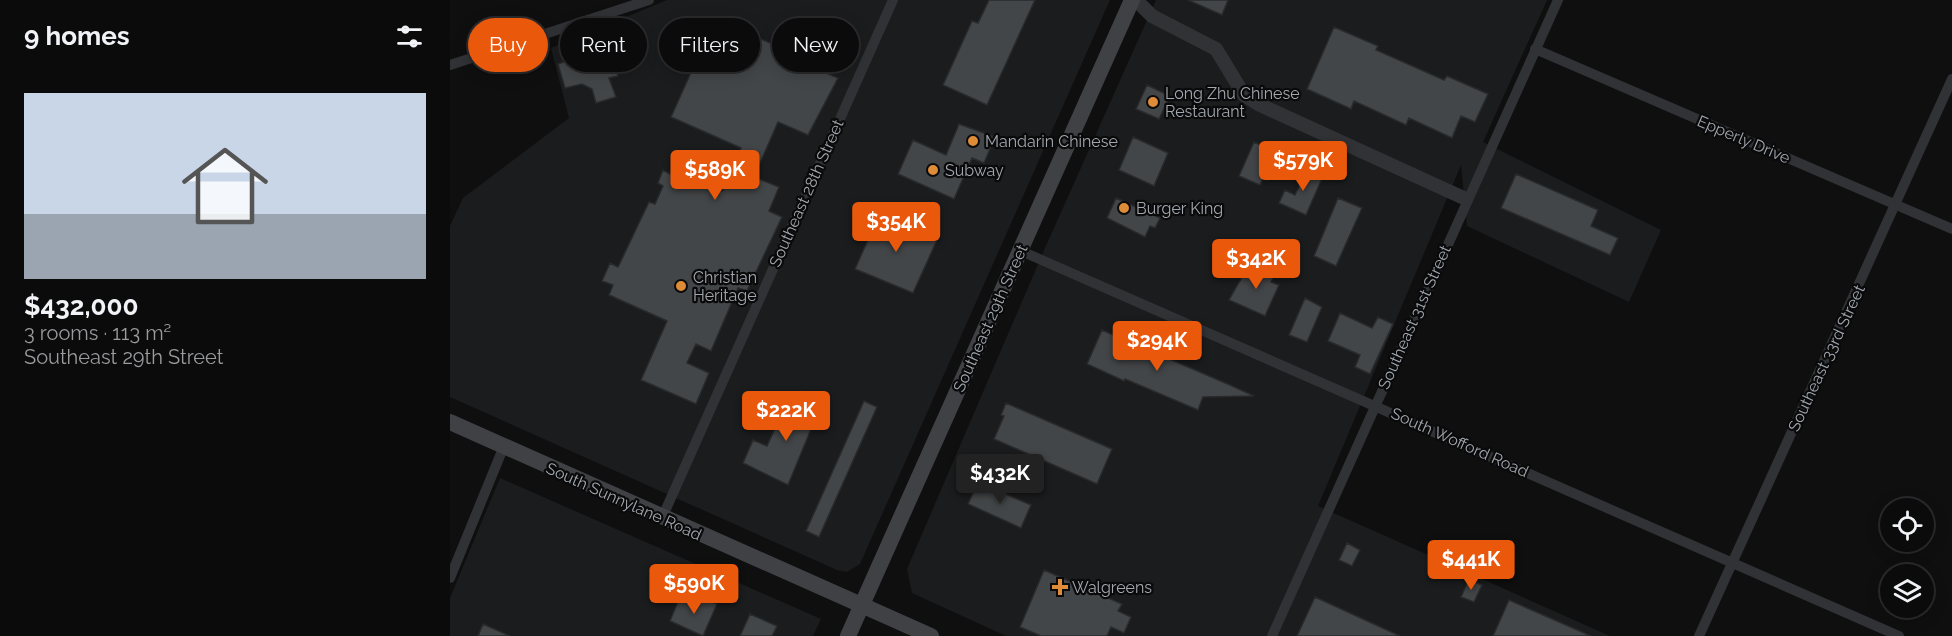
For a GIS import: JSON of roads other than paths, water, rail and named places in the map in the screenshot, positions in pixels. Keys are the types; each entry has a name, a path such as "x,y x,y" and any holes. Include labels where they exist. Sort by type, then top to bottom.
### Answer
{"main road":[{"name":"Southeast 29th Street","path":"848,636 1134,0"},
{"name":"South Sunnylane Road","path":"450,422 931,636"}],"street":[{"path":"450,65 649,0"},
{"name":"Southeast 28th Street","path":"662,518 892,0"},
{"path":"1134,0 1152,16 1216,50 1244,95 1260,105 1466,199"},
{"name":"Southeast 31st Street","path":"1272,636 1466,199 1558,0"},
{"name":"Epperly Drive","path":"1535,49 1952,229"},
{"name":"Southeast 33rd Street","path":"1699,636 1952,78"},
{"name":"South Wofford Road","path":"1021,251 1899,636"},
{"path":"450,578 504,446"}],"place":[{"name":"Long Zhu Chinese Restaurant","path":"1153,102"},
{"name":"Mandarin Chinese","path":"973,141"},
{"name":"Subway","path":"933,170"},
{"name":"Burger King","path":"1124,208"},
{"name":"Christian Heritage","path":"681,286"},
{"name":"Walgreens","path":"1060,587"}]}
